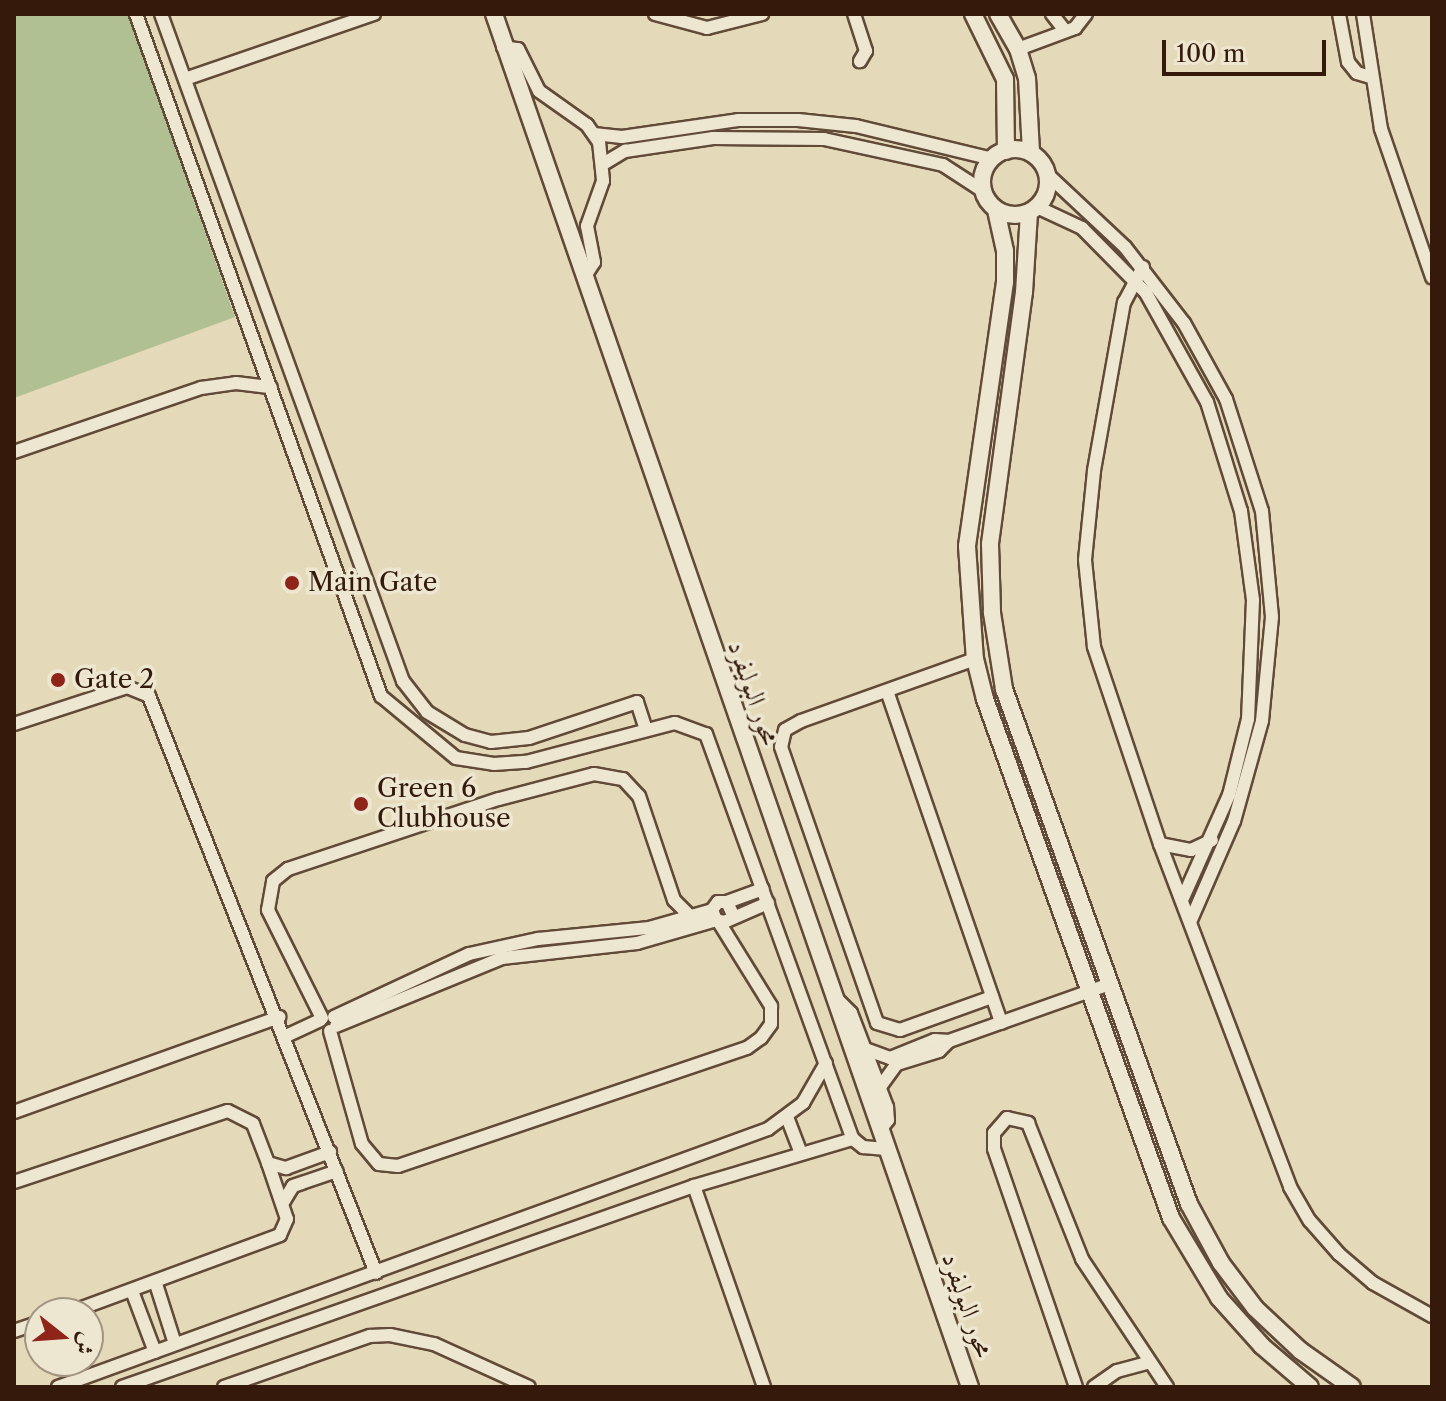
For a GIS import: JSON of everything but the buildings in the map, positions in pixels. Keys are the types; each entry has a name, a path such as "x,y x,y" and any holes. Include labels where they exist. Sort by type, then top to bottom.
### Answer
{"street":[{"path":"136,14 381,696 456,758 494,764 526,762 682,723 706,734 853,1139 863,1147 886,1149"},
{"path":"161,14 403,681 427,712 465,735 491,742 529,738 637,702 646,730"},
{"path":"185,79 374,14"},
{"name":"محور البوليفرد","path":"494,14 970,1387"},
{"path":"661,15 707,28 762,14"},
{"path":"854,14 866,51 860,61"},
{"path":"973,14 1005,79 999,155 983,174 983,191"},
{"path":"998,14 1018,49 1029,93 1031,153 1047,174 1143,267 1199,347 1237,426 1262,511 1271,578 1270,669 1257,747 1234,821 1190,922"},
{"path":"1052,14 1063,28"},
{"path":"1018,49 1063,28 1079,26 1086,14"},
{"path":"1339,14 1348,62 1357,73 1370,77"},
{"path":"1363,14 1370,77 1394,179 1432,277"},
{"path":"503,47 518,49 539,91 594,134 622,137 710,123 798,120 856,126 999,155 1031,153"},
{"path":"584,278 594,266 587,226 603,164 594,134"},
{"path":"603,164 631,150 713,138 824,139 943,165 983,191 996,210 1005,251 1005,282 967,546 975,659 1088,992 1171,1218 1193,1262 1240,1323 1310,1387"},
{"path":"1047,174 1046,196 1033,210 993,508 992,613 1013,722 1189,1204 1221,1263 1277,1330 1352,1387"},
{"path":"996,210 1012,216 1033,210 1071,220 1133,278 1207,402 1226,453 1247,540 1253,600 1251,689 1236,773 1212,840 1182,900"},
{"path":"1143,267 1133,278 1124,302 1094,471 1085,589 1094,647 1160,844 1272,1150 1310,1221 1373,1283 1432,1316"},
{"path":"14,452 201,388 236,383 271,387"},
{"path":"975,659 801,721 782,738 783,755 850,951 881,1028 900,1030 992,997"},
{"path":"14,724 127,687 149,696 279,1017 376,1273"},
{"path":"887,691 1001,1023"},
{"path":"691,917 674,900 636,791 623,779 606,773 499,799 288,869 270,886 268,910 328,1023 362,1144 379,1164 398,1166 747,1048 765,1034 772,1013 729,940 722,918 727,902 763,889"},
{"path":"1160,844 1191,850 1212,840"},
{"path":"671,923 674,900"},
{"path":"287,1039 328,1023 433,968 500,952 636,937 722,918 768,903"},
{"path":"636,937 691,917 722,918"},
{"path":"865,1049 890,1058 923,1050 1107,985"},
{"path":"833,995 851,1013 880,1087 889,1115 880,1130"},
{"path":"14,1112 279,1017"},
{"path":"880,1087 897,1064 923,1050"},
{"path":"58,1387 768,1129 787,1117 810,1094 826,1063"},
{"path":"14,1182 228,1111 253,1124 284,1201 285,1227 272,1240 104,1301"},
{"path":"787,1117 800,1151"},
{"path":"1076,1387 994,1149 994,1133 1007,1118 1028,1123 1082,1259 1147,1363 1167,1387"},
{"path":"122,1387 694,1186 800,1151 853,1139"},
{"path":"268,1163 286,1168 330,1152"},
{"path":"305,1162 312,1180"},
{"path":"284,1201 288,1190 337,1171"},
{"path":"694,1186 764,1387"},
{"path":"156,1284 175,1344"},
{"path":"132,1291 155,1352"},
{"path":"224,1387 370,1336 390,1335 434,1344 529,1387"},
{"path":"1094,1387 1117,1371 1147,1363"}],"green space":[{"path":"14,14 128,14 235,317 14,398"}],"place":[{"name":"Main Gate","path":"292,583"},
{"name":"Gate 2","path":"58,680"},
{"name":"Green 6 Clubhouse","path":"361,804"}]}
